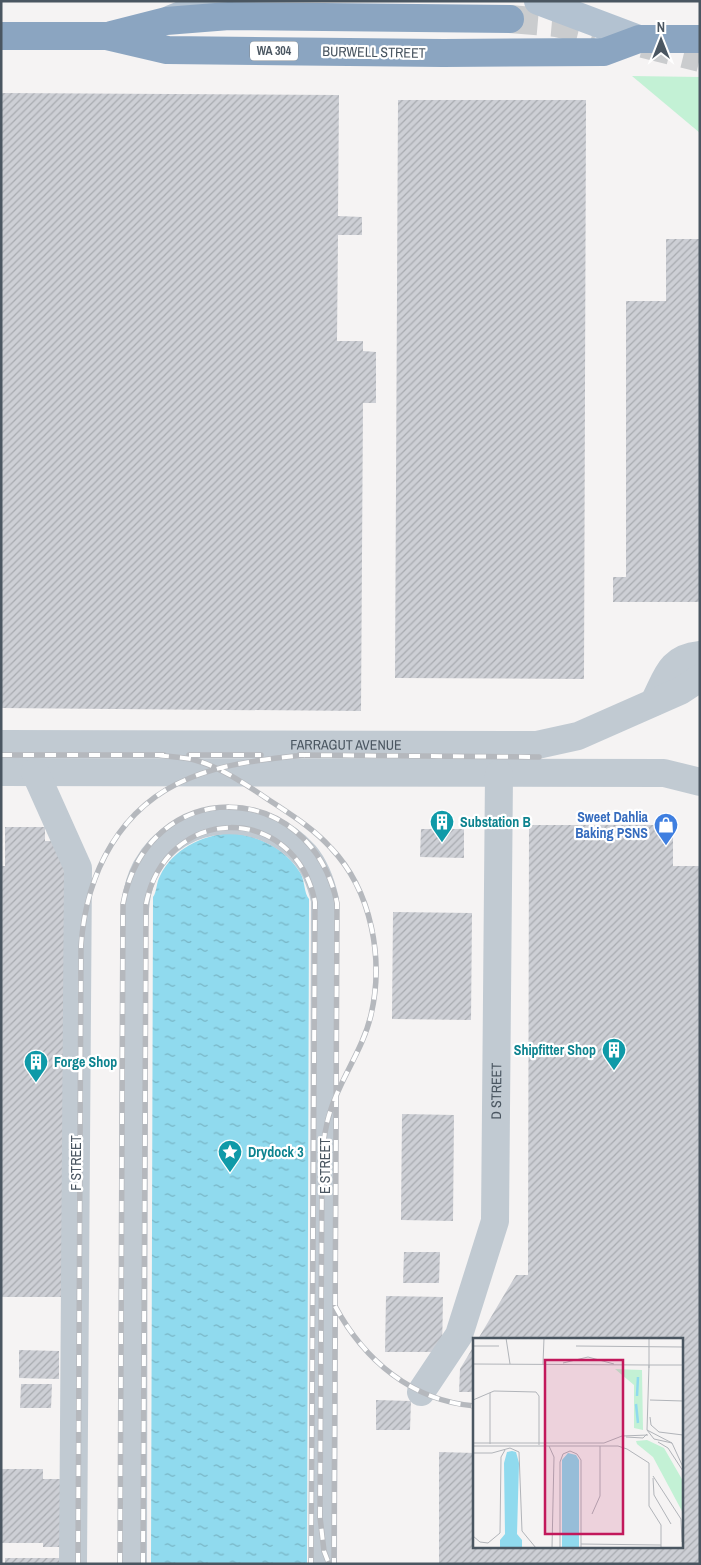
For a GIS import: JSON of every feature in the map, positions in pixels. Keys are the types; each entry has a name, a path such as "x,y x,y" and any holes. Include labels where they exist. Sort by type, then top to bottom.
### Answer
{"highway":[{"name":"BURWELL STREET","path":"107,36 166,21 229,16 510,19"},
{"name":"BURWELL STREET","path":"1,36 107,36 167,50 443,53 604,52 639,39 700,39"}],"main road":[{"name":"BURWELL STREET","path":"166,21 216,1"},
{"name":"BURWELL STREET","path":"538,1 639,39"}],"street":[{"path":"654,702 674,664 685,656 700,655"},
{"name":"FARRAGUT AVENUE","path":"1,744 536,745 578,736 654,702 693,688"},
{"path":"578,736 578,774"},
{"name":"FARRAGUT AVENUE","path":"1,772 664,773 700,782"},
{"name":"F STREET","path":"35,772 78,868 73,1564"},
{"name":"D STREET","path":"421,1392 459,1335 495,1220 500,774"},
{"name":"E STREET","path":"132,1564 134,935 136,898 146,868 165,844 195,825 210,821 234,820 259,824 291,842 305,854 315,869 325,900 323,1564"}],"green space":[{"path":"632,76 700,77 700,133"}],"water":[{"name":"Drydock 3","path":"229,833 261,840 288,857 301,874 309,899 307,1564 151,1564 153,897 159,879 166,867 180,851 208,837"}],"building":[{"path":"1,93 339,95 338,216 362,217 362,235 338,235 337,341 363,341 363,351 376,352 376,403 363,403 361,711 1,708"},
{"path":"398,100 586,100 584,679 395,678"},
{"path":"666,239 700,239 700,602 613,602 613,577 626,577 626,301 666,301"},
{"name":"Shipfitter Shop","path":"529,825 673,825 673,866 700,866 700,1564 439,1564 439,1452 473,1453 473,1548 684,1548 684,1338 479,1338 516,1275 528,1275"},
{"name":"Forge Shop","path":"5,827 45,827 45,841 58,841 66,849 70,1297 1,1297 1,866 5,866"},
{"name":"Substation B","path":"421,829 464,829 464,858 420,857"},
{"path":"393,912 472,913 471,1020 392,1019"},
{"path":"402,1114 454,1115 453,1221 401,1220"},
{"path":"404,1252 440,1252 439,1283 403,1283"},
{"path":"386,1296 443,1297 442,1352 385,1352"},
{"path":"473,1347 473,1392 459,1392 460,1369"},
{"path":"19,1350 59,1351 59,1379 19,1378"},
{"path":"21,1384 52,1384 51,1408 20,1408"},
{"path":"376,1400 411,1401 410,1430 376,1430"},
{"path":"1,1469 43,1469 43,1479 64,1479 64,1547 43,1547 43,1543 2,1543"},
{"path":"5,1558 60,1558 60,1564 5,1564"}],"tunnel":[{"path":"510,19 556,23 596,33"},
{"path":"643,44 700,58"}],"railway":[{"path":"1,755 164,755"},
{"path":"158,755 186,758 205,763 244,784 288,812 310,829 331,848 345,865 365,905 371,927 376,971 375,994 371,1015 363,1039 331,1109 322,1154 320,1517 324,1551 329,1564"},
{"path":"189,755 261,755"},
{"path":"299,755 539,757"},
{"path":"78,1564 81,946 84,919 90,893 99,868 111,845 126,824 144,806 165,790 190,778 232,765 305,755"},
{"path":"120,1564 123,904 138,861 163,831 194,813 229,807 264,813 296,831 321,861 337,903 334,1564"},
{"path":"143,1564 146,904 158,871 178,847 203,833 230,828 258,832 283,846 303,869 315,902 311,1564"},
{"path":"335,1306 360,1344 392,1374 431,1396 473,1406"}],"place":[{"name":"Substation B","path":"442,843"},
{"name":"Sweet Dahlia Baking PSNS","path":"666,846"},
{"name":"Shipfitter Shop","path":"614,1071"},
{"name":"Forge Shop","path":"36,1083"},
{"name":"Drydock 3","path":"230,1173"}]}
